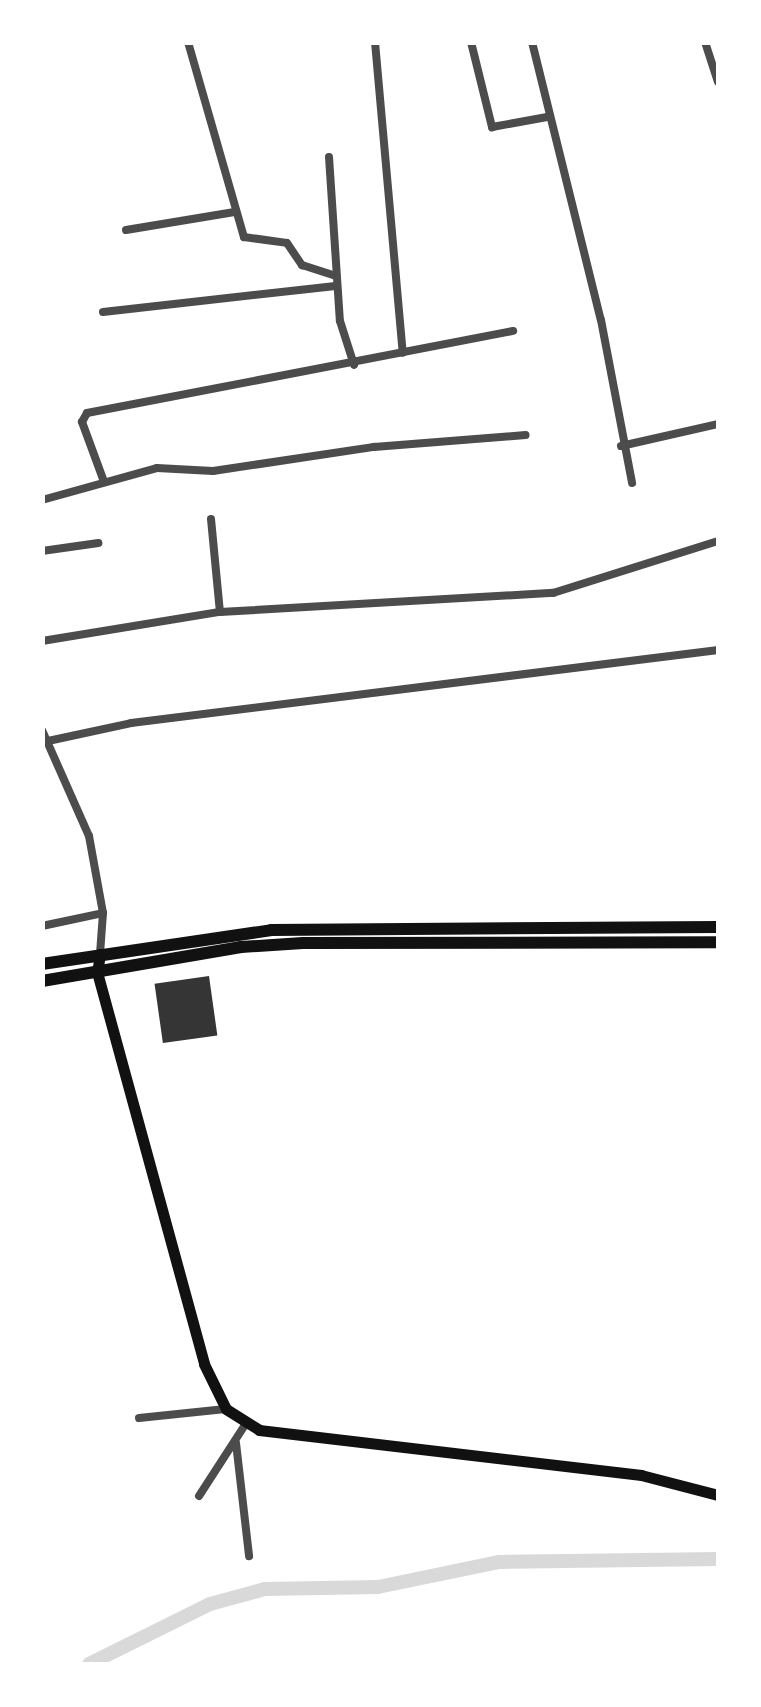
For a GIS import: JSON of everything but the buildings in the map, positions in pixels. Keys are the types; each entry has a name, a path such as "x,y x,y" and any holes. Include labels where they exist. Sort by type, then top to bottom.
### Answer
{"main road":[{"path":"42,964 271,930 718,927"},
{"path":"42,981 303,943 718,942"},
{"path":"100,954 97,972 204,1364 226,1409 245,1425 641,1474 718,1495"}],"street":[{"path":"188,42 244,237 288,244 302,265 336,281"},
{"path":"376,42 404,353"},
{"path":"471,42 492,127 546,117"},
{"path":"532,42 546,117 601,320 621,446 632,483"},
{"path":"705,42 718,82"},
{"path":"328,157 336,281 354,365"},
{"path":"126,230 234,212"},
{"path":"102,312 336,281"},
{"path":"104,479 82,422 87,412 354,365 513,331"},
{"path":"621,446 718,424"},
{"path":"42,500 104,479 157,468 213,471 374,447 526,434"},
{"path":"211,518 220,612"},
{"path":"42,641 220,612 552,593 718,541"},
{"path":"42,551 98,542"},
{"path":"48,741 131,723 718,650"},
{"path":"42,730 82,813 103,914 100,954"},
{"path":"42,926 103,914"},
{"path":"139,1418 226,1409"},
{"path":"199,1496 245,1425"},
{"path":"236,1443 249,1556"}],"waterway":[{"path":"89,1664 210,1604 265,1589 378,1587 499,1562 718,1559"}]}
